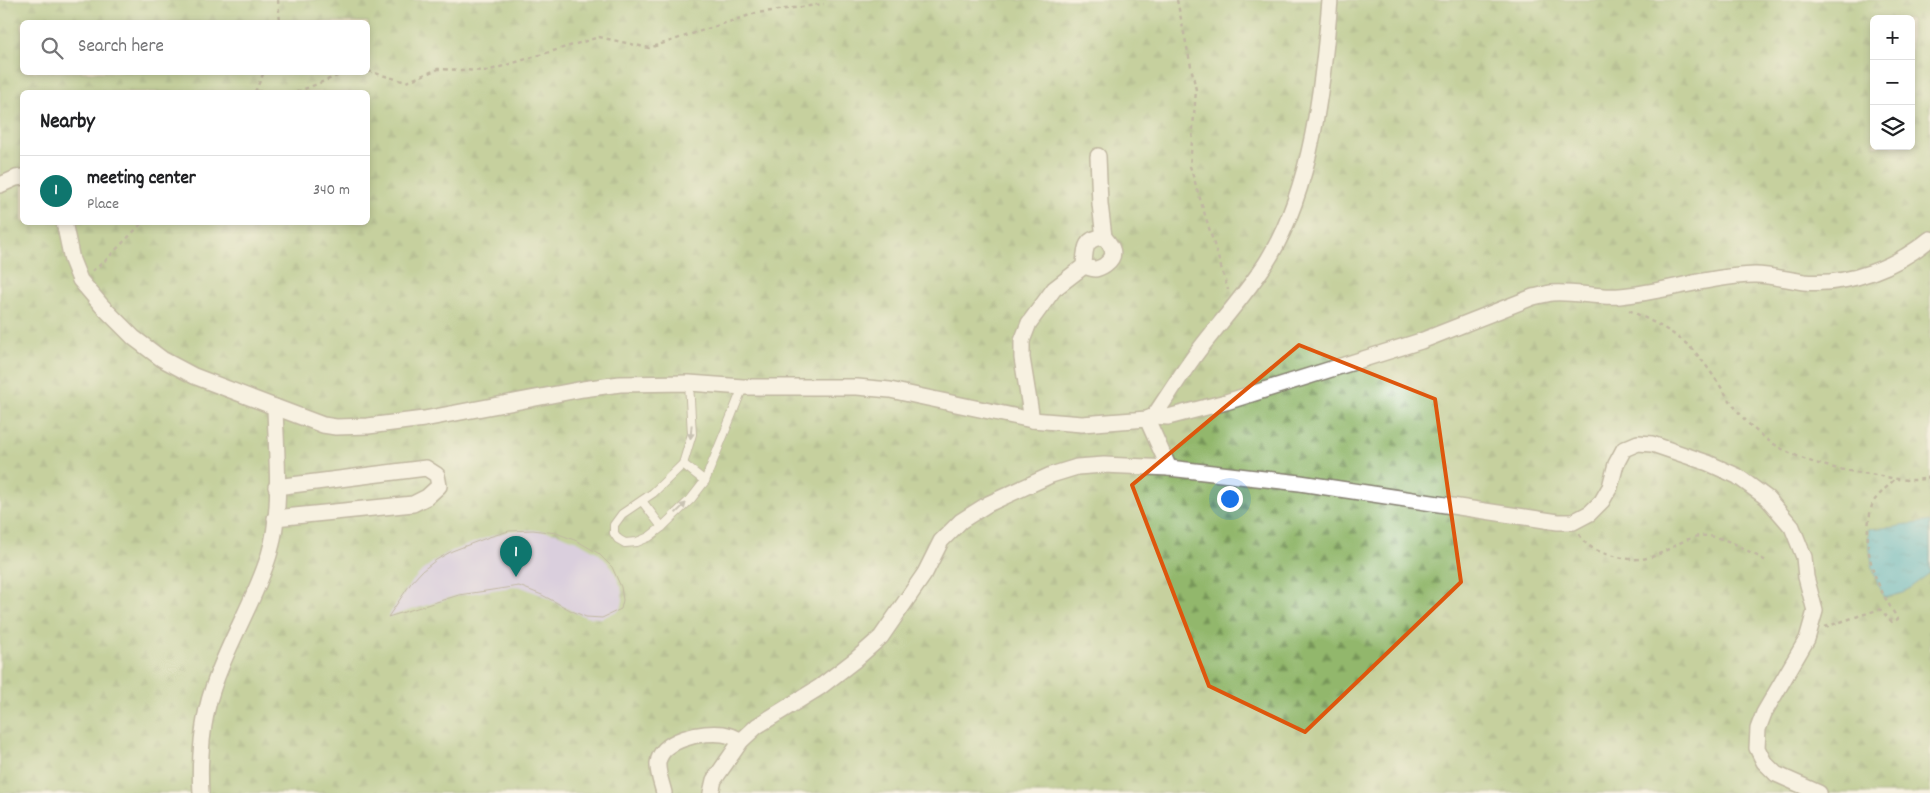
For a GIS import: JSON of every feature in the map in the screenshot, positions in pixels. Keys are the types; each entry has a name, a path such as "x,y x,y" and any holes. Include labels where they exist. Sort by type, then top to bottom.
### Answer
{"street":[{"path":"1151,418 1266,262 1284,227 1298,191 1309,148 1321,82 1330,0"},
{"path":"1084,266 1096,269 1104,266 1112,259 1114,253 1111,245 1104,237 1100,204 1098,156"},
{"path":"0,185 20,178"},
{"path":"65,225 72,260 80,280 102,306 134,338 162,359 194,376 275,407 336,427 368,426 424,419 583,389 620,384 689,383 743,387 840,386 890,390 1032,420 1082,424 1168,417 1226,402 1421,341 1533,297 1552,293 1618,296 1699,281 1757,275 1806,282 1836,282 1867,274 1891,264 1930,239"},
{"path":"1084,266 1084,251 1088,242 1104,237"},
{"path":"1032,420 1022,358 1022,341 1029,323 1054,289 1084,266"},
{"path":"201,793 200,769 208,707 213,687 260,580 269,554 275,518 275,407"},
{"path":"1151,418 1169,468"},
{"path":"711,793 714,780 741,741 757,726 820,687 856,660 881,637 925,573 941,541 961,521 988,504 1051,475 1078,467 1104,465 1169,468 1300,483 1558,522 1573,522 1590,513 1602,501 1610,487 1616,464 1624,450 1638,443 1652,444 1708,463 1737,476 1767,498 1792,527 1804,556 1806,577 1815,611 1807,639 1764,713 1758,729 1757,748 1764,762 1776,774 1819,793"},
{"path":"275,518 414,504 427,497 439,486 437,475 426,468 276,487"},
{"path":"664,793 658,762 664,749 675,742 700,734 724,734 741,741"}],"lane":[{"path":"689,383 692,434 682,464 642,502 622,514 614,524 614,533 618,539 625,543 637,542 662,527 691,499 705,481 743,387"},
{"path":"682,464 705,481"},
{"path":"642,502 662,527"}],"path":[{"path":"278,0 280,20"},
{"path":"1178,0 1196,90 1190,166 1234,307"},
{"path":"370,72 406,82 438,69 487,72 599,37 650,48 756,13 824,4"},
{"path":"257,90 263,75"},
{"path":"302,90 340,75"},
{"path":"80,280 105,261 140,225"},
{"path":"1622,307 1662,326 1690,348 1754,429 1782,448 1811,463 1844,471 1907,480 1930,477"},
{"path":"1809,633 1880,609 1892,622 1898,619 1875,580 1870,559 1868,529 1874,502 1896,478"},
{"path":"1573,522 1582,538 1594,550 1625,559 1642,560 1694,537 1708,536 1722,540 1768,562"}],"highlighted area":[{"path":"1299,345 1435,399 1461,582 1305,732 1209,686 1132,485"}],"green space":[{"path":"0,0 1930,0 1930,793 0,793"}],"water":[{"path":"1930,521 1930,573 1903,593 1884,598 1872,565 1868,529"}],"building":[{"path":"533,530 556,533 577,541 598,553 612,567 621,587 623,600 621,609 602,618 586,617 519,586 459,595 388,617 411,583 436,560 452,551 489,537 509,531"}],"place":[{"name":"meeting center","path":"516,577"}]}
